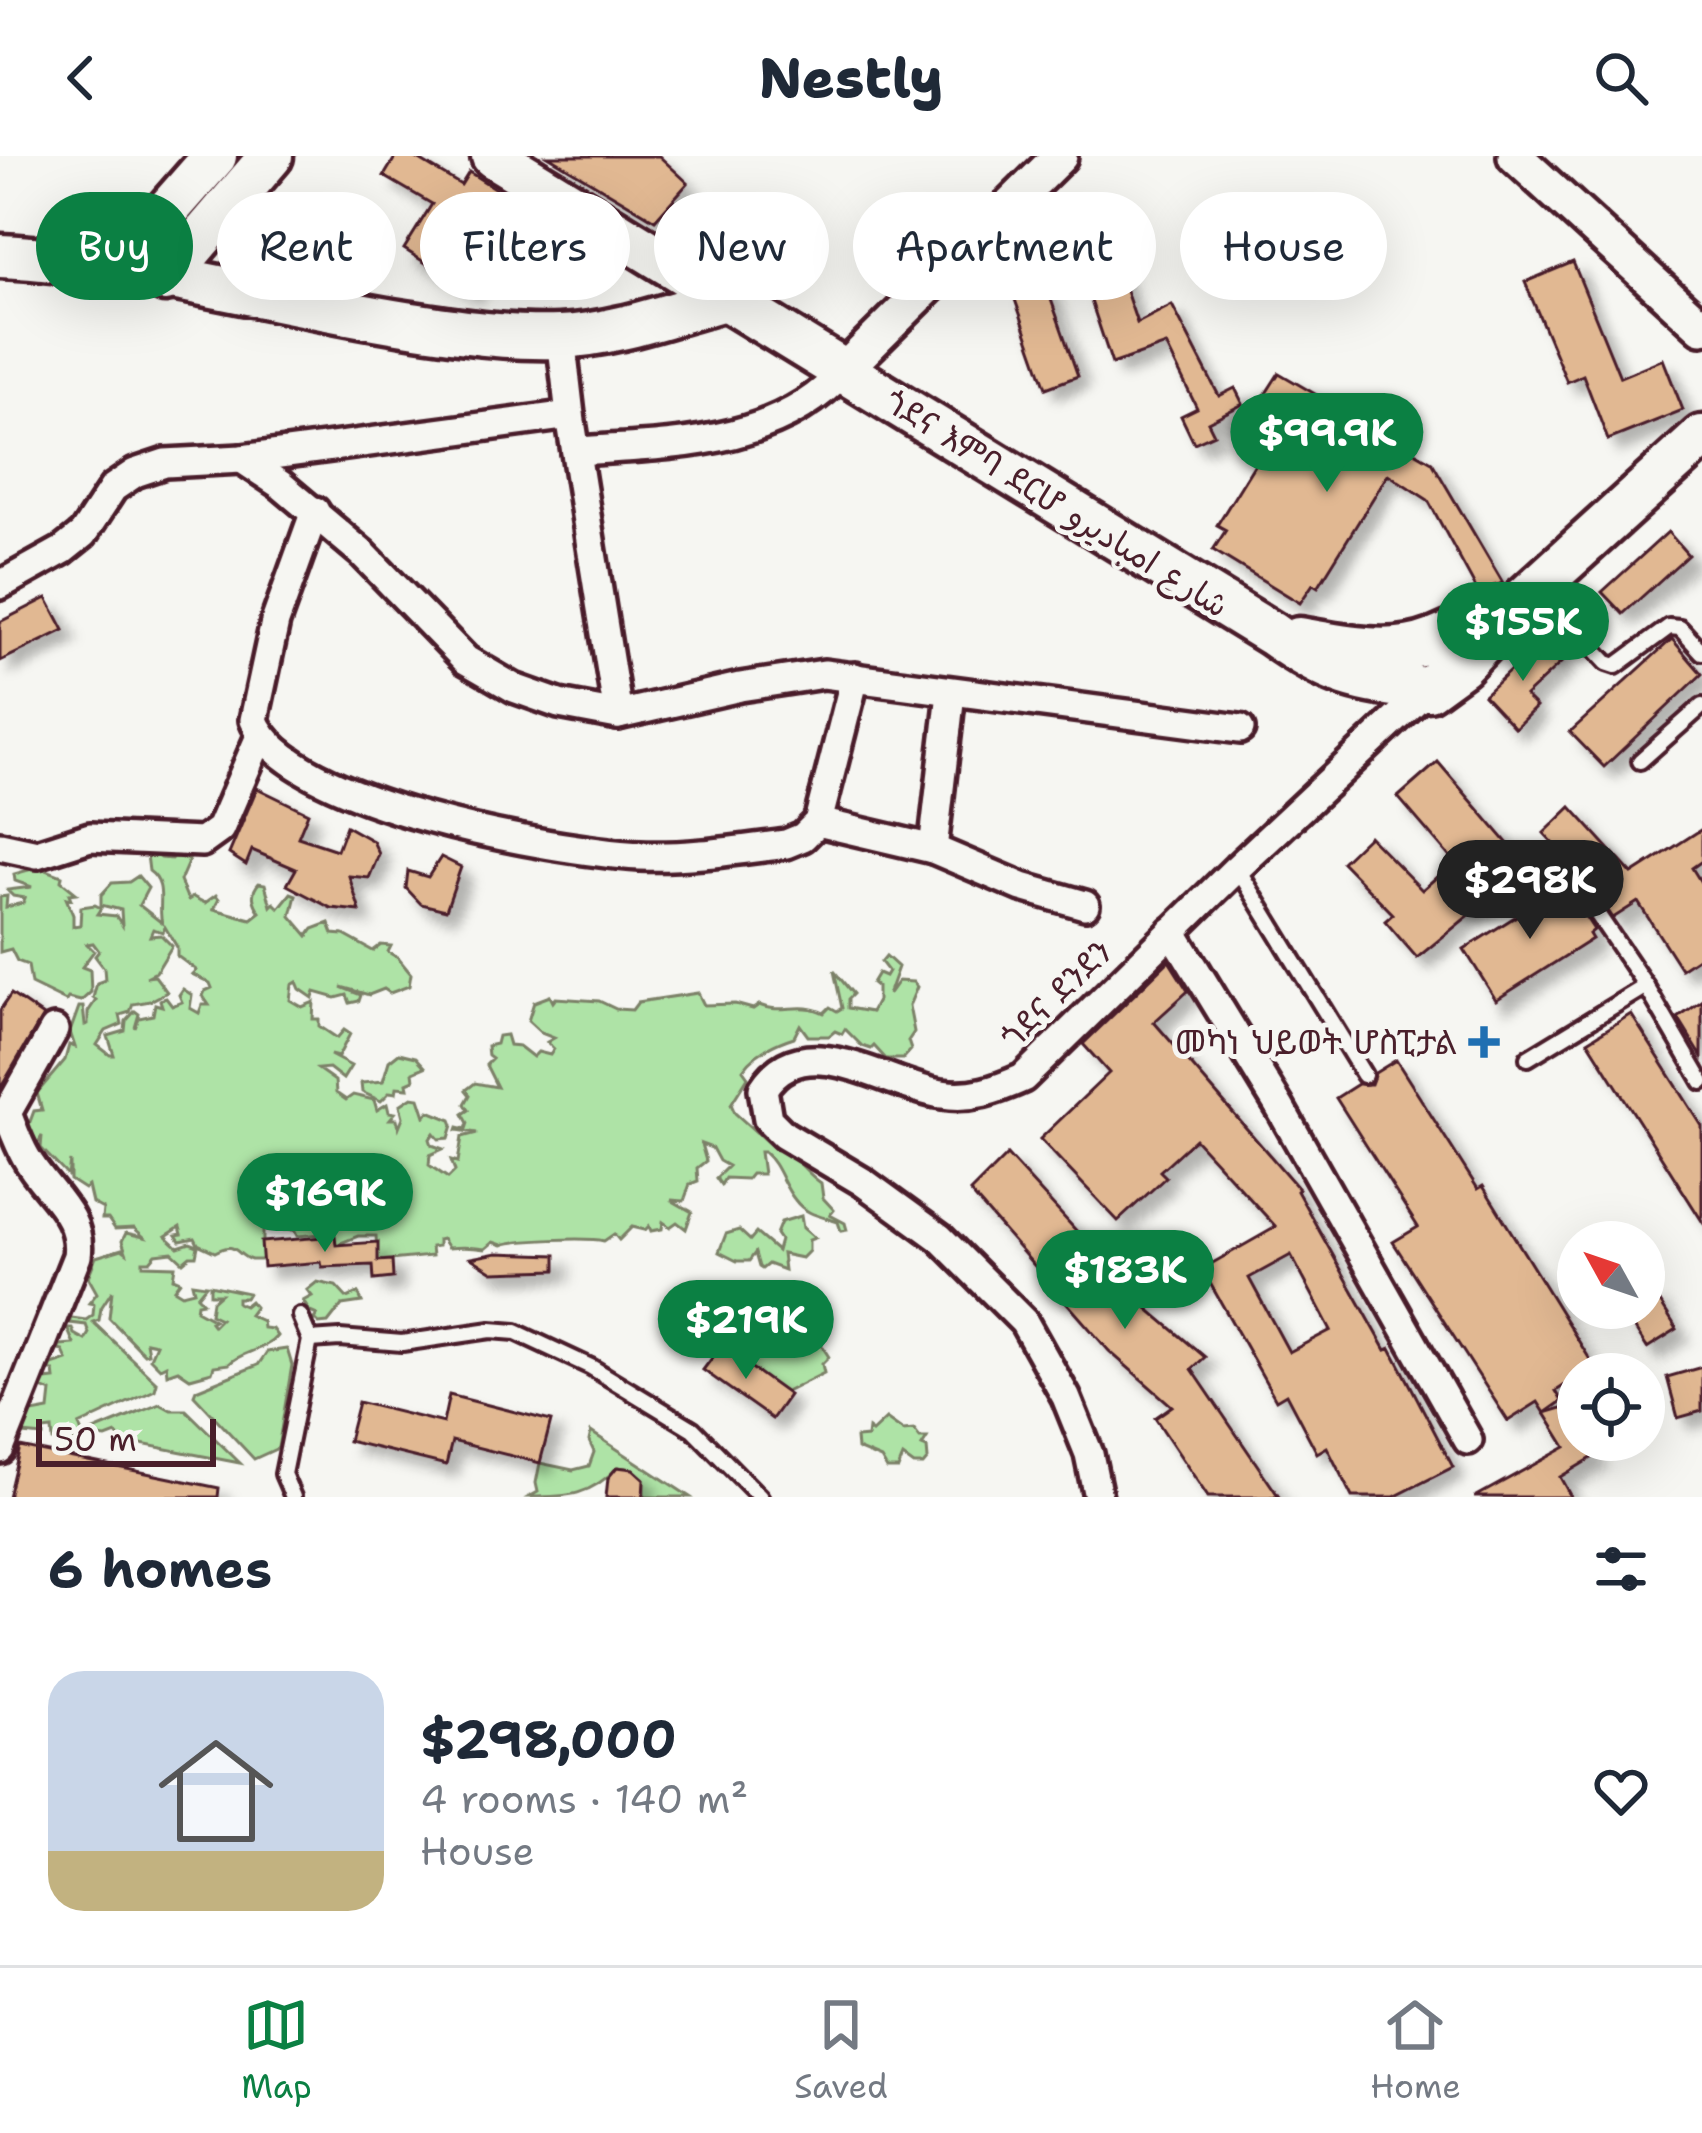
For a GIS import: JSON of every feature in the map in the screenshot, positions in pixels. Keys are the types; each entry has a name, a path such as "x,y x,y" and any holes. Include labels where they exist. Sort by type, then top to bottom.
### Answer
{"main road":[{"path":"183,192 215,156"},
{"path":"193,247 271,156"},
{"name":"ጎደና እምባ ደርሆ شارع امباديرو","path":"493,156 654,253"},
{"path":"0,256 36,261"},
{"path":"193,285 456,331 562,337 721,300"},
{"name":"ጎደና እምባ ደርሆ شارع امباديرو","path":"732,300 1272,634 1400,673"},
{"path":"1400,673 1531,592 1693,451"}],"street":[{"path":"576,452 692,444 728,436 822,396 1060,156"},
{"path":"1515,156 1702,327"},
{"path":"562,337 618,715"},
{"path":"0,585 83,534 113,488 135,473 164,463 242,459 570,415"},
{"path":"242,459 315,511 363,554 466,660 536,696 618,715 784,678 824,674 1240,729"},
{"path":"315,511 285,588 257,689 254,720 260,736 294,766 391,807 544,844 644,856 786,844 818,821 855,677"},
{"name":"ጎደና ደንደን","path":"1098,1497 1089,1454 1066,1397 1024,1322 940,1238 862,1182 784,1135 768,1119 763,1089 783,1069 818,1058 938,1094 968,1096 1023,1078 1237,868 1400,673"},
{"path":"933,849 951,693"},
{"path":"0,846 38,854 90,837 202,842 220,829 260,736"},
{"path":"818,821 933,849 1022,887 1085,905"},
{"path":"1172,931 1279,1106 1468,1440"},
{"path":"0,1449 80,1237 27,1160 7,1113 54,1030"}],"lane":[{"path":"1531,592 1607,663 1616,666 1625,661 1669,627 1680,628 1702,652"},
{"path":"1640,761 1702,706"},
{"path":"1237,868 1364,1075"},
{"path":"1579,886 1702,1082"},
{"path":"1528,1058 1646,986"},
{"path":"293,1497 284,1474 310,1340 300,1316"},
{"path":"310,1340 402,1343 490,1330 516,1332 591,1367 693,1429 760,1497"}],"green space":[{"path":"151,851 160,858 175,855 189,860 180,881 188,900 193,897 205,903 216,895 214,909 251,919 260,912 254,890 259,883 265,884 271,906 274,903 279,908 291,893 296,895 291,916 308,936 329,923 333,934 373,951 381,945 391,946 388,952 411,974 409,986 369,995 341,987 361,995 359,1001 350,1003 347,995 336,998 315,992 313,998 297,982 290,1000 302,1007 314,1002 313,1019 319,1019 319,1026 337,1038 344,1030 350,1034 338,1057 330,1055 351,1066 343,1079 329,1068 318,1069 335,1081 336,1093 346,1100 353,1095 374,1100 377,1110 387,1104 389,1112 395,1113 390,1119 397,1119 399,1127 400,1105 412,1097 419,1098 425,1116 429,1111 451,1120 449,1138 439,1139 434,1133 430,1139 443,1149 430,1155 429,1165 448,1178 455,1171 451,1160 458,1162 462,1137 477,1133 457,1130 466,1129 468,1123 463,1114 469,1110 466,1090 475,1083 497,1087 486,1065 492,1059 487,1046 506,1035 509,1045 533,1057 538,1052 550,1055 554,1049 547,1042 554,1038 528,1021 534,1002 550,996 553,1002 556,998 599,1001 632,1010 638,1002 698,993 704,1005 807,1008 824,1013 830,1007 842,1008 834,971 853,994 848,1008 871,1012 877,1001 877,987 872,983 878,973 885,976 888,971 881,962 886,956 898,967 888,995 898,981 917,987 909,1006 914,1032 908,1041 911,1050 903,1059 886,1059 874,1046 862,1046 845,1029 842,1034 808,1036 800,1025 794,1037 748,1064 743,1070 748,1077 731,1104 776,1150 788,1153 821,1183 823,1198 834,1210 830,1215 845,1223 847,1230 841,1231 838,1222 799,1205 764,1152 760,1152 763,1174 725,1178 721,1185 716,1178 728,1166 712,1148 701,1144 706,1161 697,1168 698,1181 690,1184 684,1201 671,1200 692,1212 686,1229 677,1222 670,1227 663,1222 662,1229 651,1231 649,1226 645,1230 632,1227 619,1240 614,1234 604,1241 493,1242 485,1249 448,1248 442,1239 431,1247 432,1256 378,1261 376,1236 358,1236 336,1245 334,1233 297,1236 294,1230 263,1230 263,1260 251,1260 232,1248 215,1252 195,1238 180,1241 176,1235 182,1234 180,1227 166,1236 178,1247 198,1246 196,1256 183,1262 172,1252 156,1254 143,1265 175,1266 173,1278 180,1281 174,1289 182,1294 194,1291 192,1283 206,1285 197,1296 203,1302 197,1303 196,1310 214,1320 210,1322 213,1326 220,1319 210,1314 212,1301 220,1294 210,1294 210,1285 248,1293 237,1298 237,1303 244,1306 250,1301 255,1307 249,1315 277,1336 229,1364 214,1366 212,1372 190,1378 178,1370 167,1374 166,1365 160,1368 150,1358 156,1344 146,1342 148,1353 144,1354 109,1318 112,1291 99,1320 93,1322 157,1383 155,1390 79,1425 83,1437 68,1444 53,1441 52,1429 43,1430 43,1436 23,1434 32,1413 49,1410 51,1392 42,1388 46,1380 55,1379 54,1371 49,1371 52,1365 67,1360 58,1350 60,1345 74,1344 67,1328 85,1340 89,1333 86,1325 69,1323 71,1318 86,1320 93,1315 94,1304 89,1303 97,1293 88,1277 96,1257 122,1249 126,1252 122,1241 126,1233 144,1237 134,1228 115,1229 108,1219 102,1219 103,1209 92,1203 88,1186 84,1189 70,1180 70,1161 68,1176 41,1148 42,1136 38,1143 32,1142 28,1127 34,1111 42,1110 37,1093 65,1060 69,1045 75,1047 70,1032 79,1007 88,1024 97,983 105,980 104,968 95,956 99,951 93,943 87,944 94,951 82,967 90,970 91,992 81,1001 66,1001 31,984 28,965 17,961 11,949 0,952 0,897 7,896 6,907 23,903 25,898 7,890 32,887 15,881 14,874 39,867 62,876 61,881 76,893 66,898 73,926 80,925 81,907 95,905 101,908 97,914 116,916 122,925 121,910 101,905 101,895 112,883 138,876 148,888 139,905 162,923 160,888 149,871","holes":["165,927 177,956 196,970 192,974 210,983 212,988 203,996 209,1005 202,1005 199,1013 190,1008 192,995 183,989 182,1002 172,1006 166,998 160,1000 162,1006 155,1004 153,1015 139,1018 135,1028 139,1014 135,1011 125,1031 108,1036 114,1055 110,1055 97,1045 106,1031 122,1024 120,1015 130,1012 133,1004 167,992 155,976 146,977 156,972 172,946 161,935 150,936 153,929 163,932"]},
{"path":"399,1053 416,1057 425,1067 413,1072 408,1088 397,1087 396,1093 390,1092 381,1101 362,1092 361,1083 383,1081 389,1061"},
{"path":"801,1216 803,1228 815,1238 809,1240 809,1251 802,1258 782,1254 784,1270 768,1264 762,1269 755,1253 749,1261 737,1261 719,1252 726,1234 739,1230 750,1240 756,1233 777,1251 781,1222"},
{"path":"317,1282 336,1286 347,1298 358,1293 362,1302 342,1305 328,1323 319,1324 303,1301 312,1296 307,1290"},
{"path":"782,1325 788,1330 798,1326 802,1337 815,1335 829,1357 822,1364 824,1373 782,1394 725,1352 736,1345 759,1352 760,1346 768,1344 771,1332 779,1332"},
{"path":"287,1349 292,1365 278,1448 254,1459 194,1395 196,1390 258,1365 267,1352"},
{"path":"160,1404 186,1410 240,1463 120,1440 116,1434 106,1438 84,1435"},
{"path":"886,1419 903,1431 914,1430 920,1438 927,1438 922,1446 927,1448 928,1459 923,1465 903,1457 898,1469 887,1469 881,1459 857,1449 856,1438 867,1437 868,1429 872,1432"},
{"path":"591,1432 690,1497 644,1497 644,1479 633,1469 618,1467 578,1493 529,1497 538,1492 540,1463 573,1470 589,1466 594,1452"}],"building":[{"path":"396,156 413,156 461,185 469,172 500,192 420,192 420,197 384,176"},
{"path":"548,156 659,156 688,183 680,192 654,192 654,219 630,205 630,192 608,192"},
{"path":"420,223 420,259 404,249"},
{"path":"1573,262 1620,377 1663,359 1683,410 1608,440 1583,375 1567,382 1525,282"},
{"path":"1015,300 1051,300 1078,376 1046,388"},
{"path":"1091,300 1129,300 1137,323 1172,305 1219,396 1235,388 1243,404 1208,422 1214,434 1194,443 1181,416 1197,408 1166,345 1112,364"},
{"path":"1279,373 1432,462 1503,583 1478,592 1428,500 1388,474 1318,587 1313,584 1300,603 1213,550 1226,530 1217,525 1287,412 1263,398"},
{"path":"1668,532 1688,555 1623,614 1602,592"},
{"path":"47,598 64,630 0,661 0,622"},
{"path":"1672,639 1702,674 1604,767 1570,732"},
{"path":"1543,640 1563,661 1525,696 1536,707 1515,728 1484,695"},
{"path":"1438,762 1528,867 1417,958 1385,921 1393,914 1342,862 1369,836 1422,890 1454,862 1398,797"},
{"path":"257,788 308,813 298,837 337,850 346,826 373,841 379,854 369,878 349,876 360,911 331,908 287,885 296,869 252,850 246,865 229,854"},
{"path":"1571,807 1632,874 1702,829 1702,861 1692,868 1702,884 1702,955 1681,969 1638,902 1613,918 1588,881 1544,833"},
{"path":"441,857 461,867 446,910 421,904 406,888 408,871 428,877"},
{"path":"1569,883 1570,893 1594,930 1589,934 1592,939 1496,1000 1464,949"},
{"path":"1169,961 1188,991 1154,1022 1299,1189 1453,1467 1394,1497 1352,1497 1327,1447 1317,1453 1286,1394 1276,1400 1202,1269 1276,1227 1195,1139 1160,1171 1166,1177 1118,1221 1040,1139 1109,1073 1083,1044","holes":["1291,1255 1331,1330 1289,1352 1249,1278"]},
{"path":"11,994 43,1016 0,1089 0,1010"},
{"path":"1702,1001 1702,1057 1678,1018"},
{"path":"1631,1014 1702,1126 1702,1221 1588,1041"},
{"path":"1396,1060 1478,1189 1483,1186 1557,1306 1557,1329 1571,1329 1586,1353 1557,1353 1557,1405 1545,1413 1538,1402 1508,1421 1393,1242 1418,1227 1336,1098 1358,1084 1371,1084 1375,1073"},
{"path":"1007,1155 1147,1308 1205,1357 1192,1369 1279,1497 1208,1497 1155,1418 1172,1406 1109,1351 970,1192"},
{"path":"335,1236 336,1245 378,1242 378,1261 392,1260 393,1278 374,1280 373,1265 322,1267 321,1262 263,1267 261,1242"},
{"path":"497,1253 556,1255 556,1270 493,1272 471,1258"},
{"path":"1665,1310 1677,1329 1647,1348 1635,1329 1665,1329"},
{"path":"721,1346 789,1395 772,1419 703,1370"},
{"path":"1702,1367 1702,1411 1678,1418 1667,1377"},
{"path":"449,1395 551,1421 540,1463 452,1441 446,1465 348,1441 358,1402 443,1423"},
{"path":"1557,1409 1557,1432 1545,1413"},
{"path":"20,1447 219,1488 218,1497 8,1497"},
{"path":"1557,1452 1557,1461 1587,1461 1560,1477 1571,1497 1475,1497"},
{"path":"617,1467 633,1469 644,1479 643,1497 606,1497 608,1478"}],"place":[{"name":"መካነ ህይወት ሆስፒታል","path":"1484,1042"}]}
